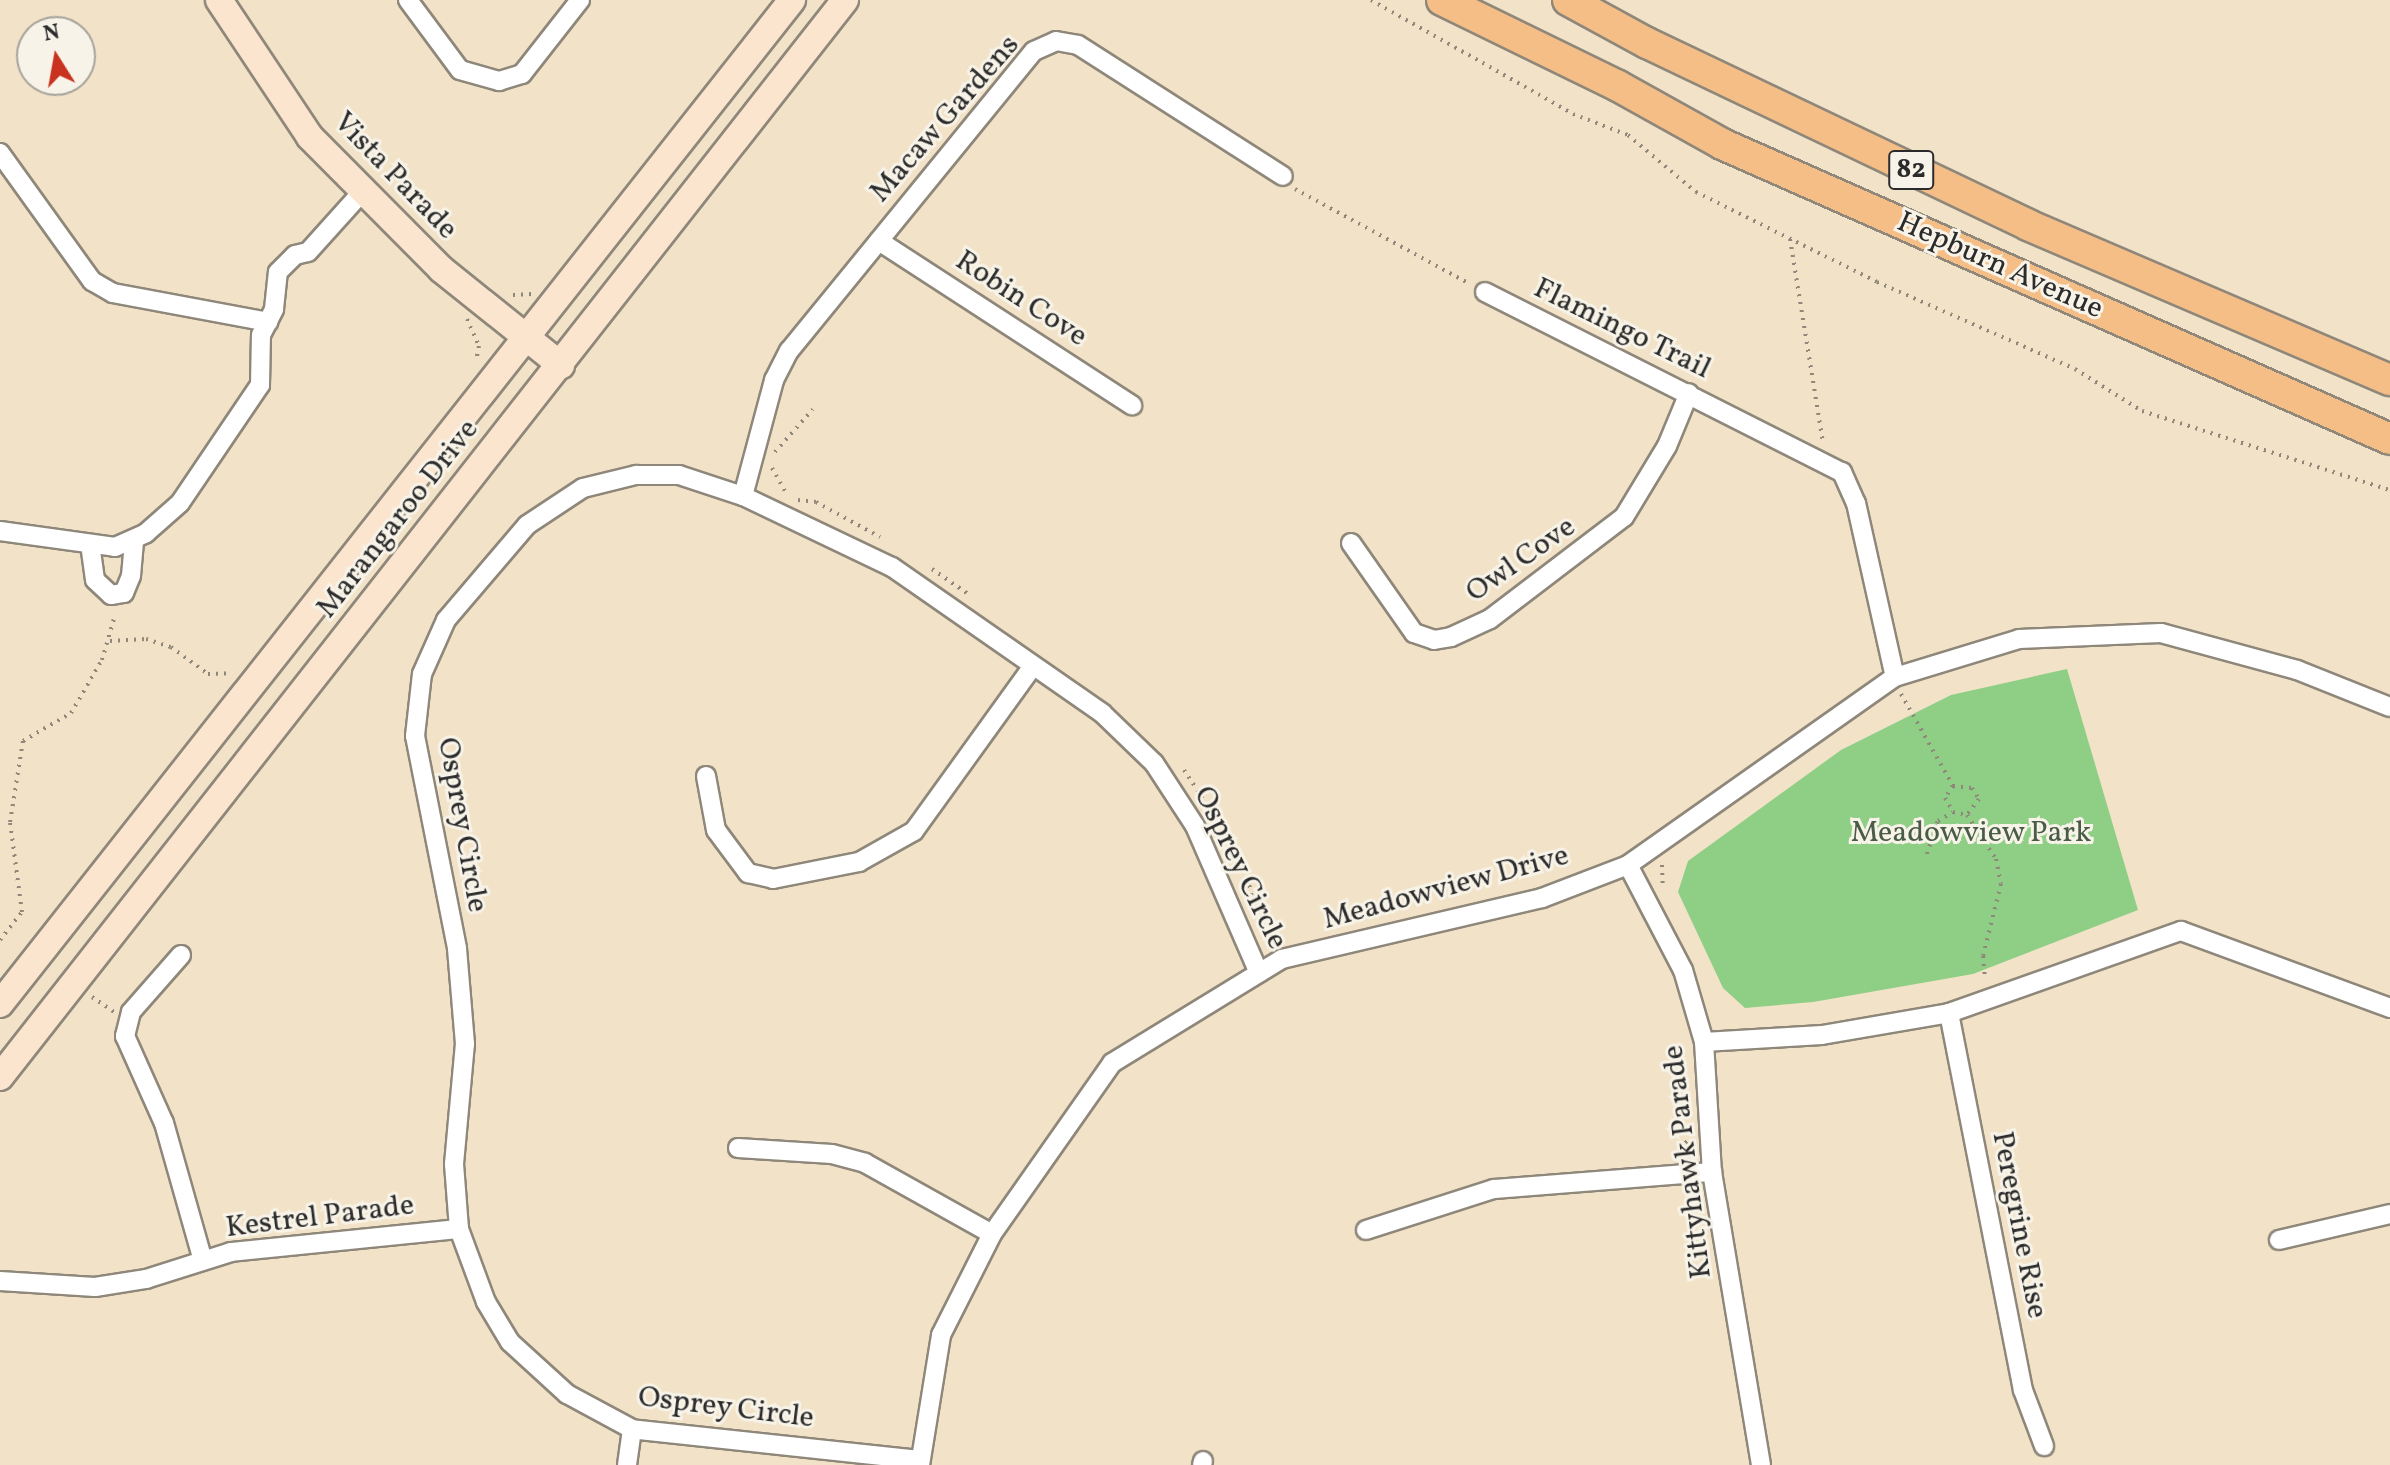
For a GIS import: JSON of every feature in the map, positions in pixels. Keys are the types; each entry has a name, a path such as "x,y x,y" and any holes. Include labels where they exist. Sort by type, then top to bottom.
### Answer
{"main road":[{"name":"Marangaroo Drive","path":"0,1004 792,0"},
{"name":"Marangaroo Drive","path":"0,1077 845,0"},
{"name":"Hepburn Avenue","path":"1442,0 1565,59 1722,144 2390,439"},
{"name":"Hepburn Avenue","path":"1568,0 1689,64 2028,225 2390,380"},
{"name":"Vista Parade","path":"221,1 310,137 441,269 561,365"}],"street":[{"path":"408,0 460,70 499,81 522,74 580,0"},
{"name":"Macaw Gardens","path":"743,496 779,370 879,241 1034,51 1056,41 1078,45 1283,176"},
{"path":"0,153 92,281 113,293 268,322"},
{"path":"0,531 115,547 134,539 180,503 245,415 260,385 261,335 268,322 278,272 295,255 308,252 363,191"},
{"name":"Robin Cove","path":"879,241 1132,405"},
{"name":"Flamingo Trail","path":"1485,292 1842,472 1856,503 1895,677"},
{"name":"Owl Cove","path":"1351,543 1414,633 1434,640 1451,637 1490,619 1624,517 1661,458 1689,393"},
{"name":"Osprey Circle","path":"920,1462 632,1429 567,1394 510,1342 486,1302 459,1229 454,1164 465,1044 457,948 415,736 422,674 446,620 527,525 583,488 636,475 679,475 743,496 892,567 1102,713 1154,763 1195,826 1259,973"},
{"path":"90,544 95,580 111,595 119,594 131,576 134,539"},
{"name":"Meadowview Drive","path":"920,1462 941,1335 992,1234 1112,1063 1282,959 1542,898 1628,865 1895,677 2019,639 2161,633 2297,670 2390,707"},
{"path":"706,776 716,830 748,873 773,879 859,862 914,831 1033,666"},
{"name":"Kittyhawk Parade","path":"1628,865 1683,970 1704,1042 1712,1172 1761,1465"},
{"path":"1704,1042 1822,1035 1949,1013 2181,931 2390,1008"},
{"path":"181,955 131,1012 125,1036 164,1123 203,1261"},
{"name":"Peregrine Rise","path":"1949,1013 2023,1390 2044,1446"},
{"path":"738,1148 832,1154 865,1163 992,1234"},
{"path":"1366,1230 1494,1189 1712,1172"},
{"path":"2279,1240 2390,1214"},
{"name":"Kestrel Parade","path":"0,1281 95,1287 146,1279 231,1252 459,1229"},
{"path":"627,1465 632,1429"}],"path":[{"path":"1371,0 1573,114 1628,135 1696,192 1790,239 2075,369 2142,411 2390,490"},
{"name":"Flamingo Trail","path":"1283,176 1300,194 1485,292"},
{"path":"1790,239 1827,464"},
{"path":"813,409 773,455 780,488 890,543"},
{"path":"925,564 973,597"},
{"path":"0,940 22,912 10,822 23,741 71,713 110,641 119,594"},
{"path":"110,641 146,639 171,647 208,674 222,676 239,670"},
{"path":"1895,677 1902,696 1953,786"},
{"path":"1889,702 1912,691"},
{"path":"1176,759 1244,862 1260,924 1273,938 1289,944"},
{"path":"1953,786 1945,798 1953,812"},
{"path":"1953,786 1972,788 1979,799 1967,815"},
{"path":"1927,854 1938,821 1953,812 1967,815 1996,859 2001,884 1983,956 1989,999"},
{"path":"1667,857 1661,876 1667,896"},
{"path":"90,995 129,1023"},
{"path":"1670,1158 1686,1146 1693,1132"}],"green space":[{"name":"Meadowview Park","path":"2067,669 2138,910 1973,974 1813,1002 1745,1008 1723,988 1678,892 1688,861 1841,750 1951,695"}]}
